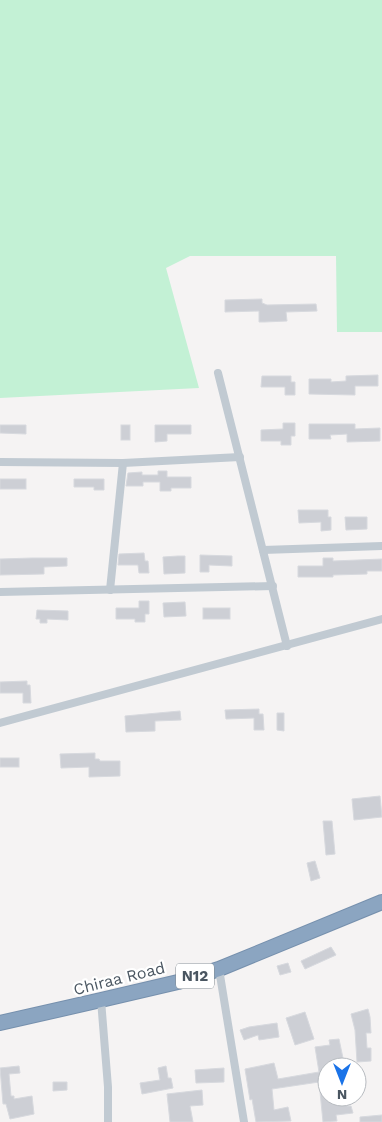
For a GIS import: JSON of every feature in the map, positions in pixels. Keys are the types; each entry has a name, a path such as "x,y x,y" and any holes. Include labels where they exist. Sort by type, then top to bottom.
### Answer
{"highway":[{"name":"Chiraa Road","path":"0,1023 178,982 219,969 382,902"}],"street":[{"path":"218,373 287,646"},
{"path":"0,462 123,463 240,457"},
{"path":"110,590 123,463"},
{"path":"263,550 382,546"},
{"path":"0,592 272,586"},
{"path":"0,723 382,619"},
{"path":"219,969 244,1122"},
{"path":"101,1000 108,1087 108,1122"}],"green space":[{"path":"0,0 382,0 382,332 337,332 336,256 190,256 166,268 199,388 0,398"}],"building":[{"path":"262,299 262,303 267,305 316,304 317,311 286,312 287,321 264,322 259,322 259,311 225,312 225,300"},
{"path":"378,375 378,386 355,386 355,395 309,394 309,379 331,379 331,382 346,381 346,376"},
{"path":"262,376 291,376 291,382 295,382 295,395 285,395 285,387 261,387"},
{"path":"283,423 295,423 295,436 291,436 291,445 281,445 281,441 261,441 261,430 283,429"},
{"path":"309,424 355,424 355,429 380,428 380,441 347,442 347,434 330,435 331,439 309,439"},
{"path":"0,425 26,425 26,434 0,433"},
{"path":"121,425 130,425 130,440 121,440"},
{"path":"155,425 191,425 191,434 167,434 167,441 155,442"},
{"path":"158,471 167,471 167,477 191,477 191,488 171,488 171,491 160,491 160,482 143,482 143,486 126,486 128,473 142,472 142,475 158,475"},
{"path":"0,479 26,479 26,489 0,489"},
{"path":"74,479 104,479 104,490 94,490 94,487 74,487"},
{"path":"298,510 328,510 328,517 331,517 331,530 321,531 321,522 299,523"},
{"path":"345,517 367,517 367,529 346,530"},
{"path":"144,553 145,561 148,561 149,573 139,573 138,565 118,565 119,554"},
{"path":"200,555 232,556 232,566 209,565 209,572 200,572"},
{"path":"185,556 185,573 164,574 163,557"},
{"path":"67,558 67,566 44,567 44,574 0,575 0,559"},
{"path":"323,558 333,558 333,561 382,559 382,571 367,571 367,574 333,575 333,577 298,577 298,566 323,566"},
{"path":"139,601 149,601 149,614 145,614 145,622 135,622 135,619 116,619 116,608 139,608"},
{"path":"185,602 186,616 164,617 163,603"},
{"path":"203,608 230,608 230,619 203,619"},
{"path":"37,610 68,611 68,620 47,619 47,623 40,623 40,619 36,619"},
{"path":"27,681 27,685 30,685 31,703 23,703 23,693 0,693 0,682"},
{"path":"259,709 259,714 263,714 264,730 254,730 254,718 226,719 225,710"},
{"path":"180,711 181,720 155,721 155,731 126,732 125,716"},
{"path":"277,713 284,713 284,731 277,730"},
{"path":"95,753 95,759 100,761 120,761 120,776 89,777 89,767 61,768 60,754"},
{"path":"0,758 19,758 19,767 0,767"},
{"path":"380,796 382,817 354,820 352,799"},
{"path":"323,821 332,821 335,854 326,855"},
{"path":"315,861 320,878 311,881 307,863"},
{"path":"331,947 336,955 305,969 301,961"},
{"path":"288,963 291,972 280,975 277,966"},
{"path":"368,1009 371,1033 366,1033 367,1048 371,1048 371,1061 367,1061 367,1057 357,1057 355,1030 351,1014"},
{"path":"305,1012 314,1039 295,1045 286,1018"},
{"path":"277,1023 279,1037 259,1040 258,1035 244,1040 240,1030 249,1027"},
{"path":"339,1039 343,1057 317,1057 317,1060 315,1047 330,1045 329,1040"},
{"path":"274,1063 278,1079 317,1072 317,1082 272,1089 274,1110 288,1107 291,1121 256,1122 245,1069"},
{"path":"19,1066 20,1073 9,1074 11,1096 14,1096 14,1099 32,1096 34,1114 10,1119 6,1104 3,1104 0,1068"},
{"path":"166,1066 168,1078 171,1078 173,1088 142,1094 140,1083 160,1080 158,1068"},
{"path":"224,1068 224,1082 196,1083 195,1070"},
{"path":"53,1082 67,1082 67,1090 53,1091"},
{"path":"202,1090 203,1105 190,1106 193,1122 170,1122 167,1094"},
{"path":"322,1107 351,1107 353,1113 336,1115 337,1121 323,1122"},
{"path":"382,1115 382,1122 360,1122 360,1117"}]}
